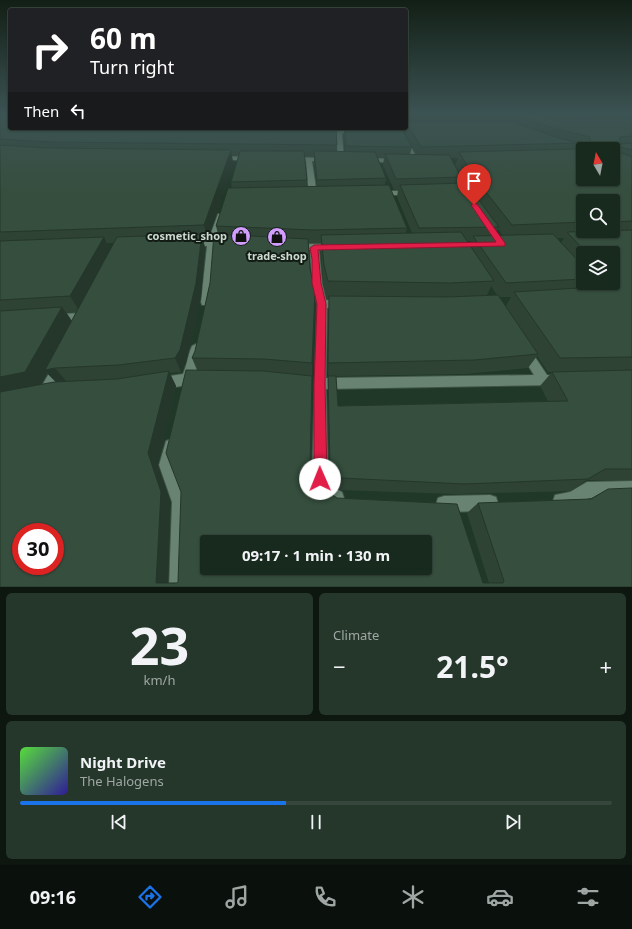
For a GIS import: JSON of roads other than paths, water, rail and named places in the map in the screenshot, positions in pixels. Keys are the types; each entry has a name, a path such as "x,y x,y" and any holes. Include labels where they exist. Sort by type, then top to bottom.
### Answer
{"street":[{"path":"340,141 341,160"},
{"path":"406,141 419,161 408,161"},
{"path":"215,158 254,159"},
{"path":"235,172 239,159"},
{"path":"286,159 349,160"},
{"path":"309,160 313,195"},
{"path":"357,160 378,164 400,161"},
{"path":"367,194 420,193"},
{"path":"204,315 210,277 212,243 225,205"},
{"path":"182,244 236,244"},
{"path":"290,246 314,248 344,247"},
{"path":"314,248 317,283 322,304 320,479 327,492 336,499 351,500"},
{"path":"322,304 352,304"},
{"path":"46,319 86,313 77,331"},
{"path":"183,393 186,378 193,364 199,339"},
{"path":"519,341 544,380"},
{"path":"46,393 63,358"},
{"path":"150,383 186,378 210,378"},
{"path":"304,382 320,384 567,380"},
{"path":"32,396 60,391"},
{"path":"173,436 166,465 180,502 178,587"},
{"path":"550,501 573,500 587,490 632,489"},
{"path":"426,503 458,512 502,503"}],"place":[{"name":"cosmetic_shop","path":"241,236"},
{"name":"trade-shop","path":"277,237"}]}
